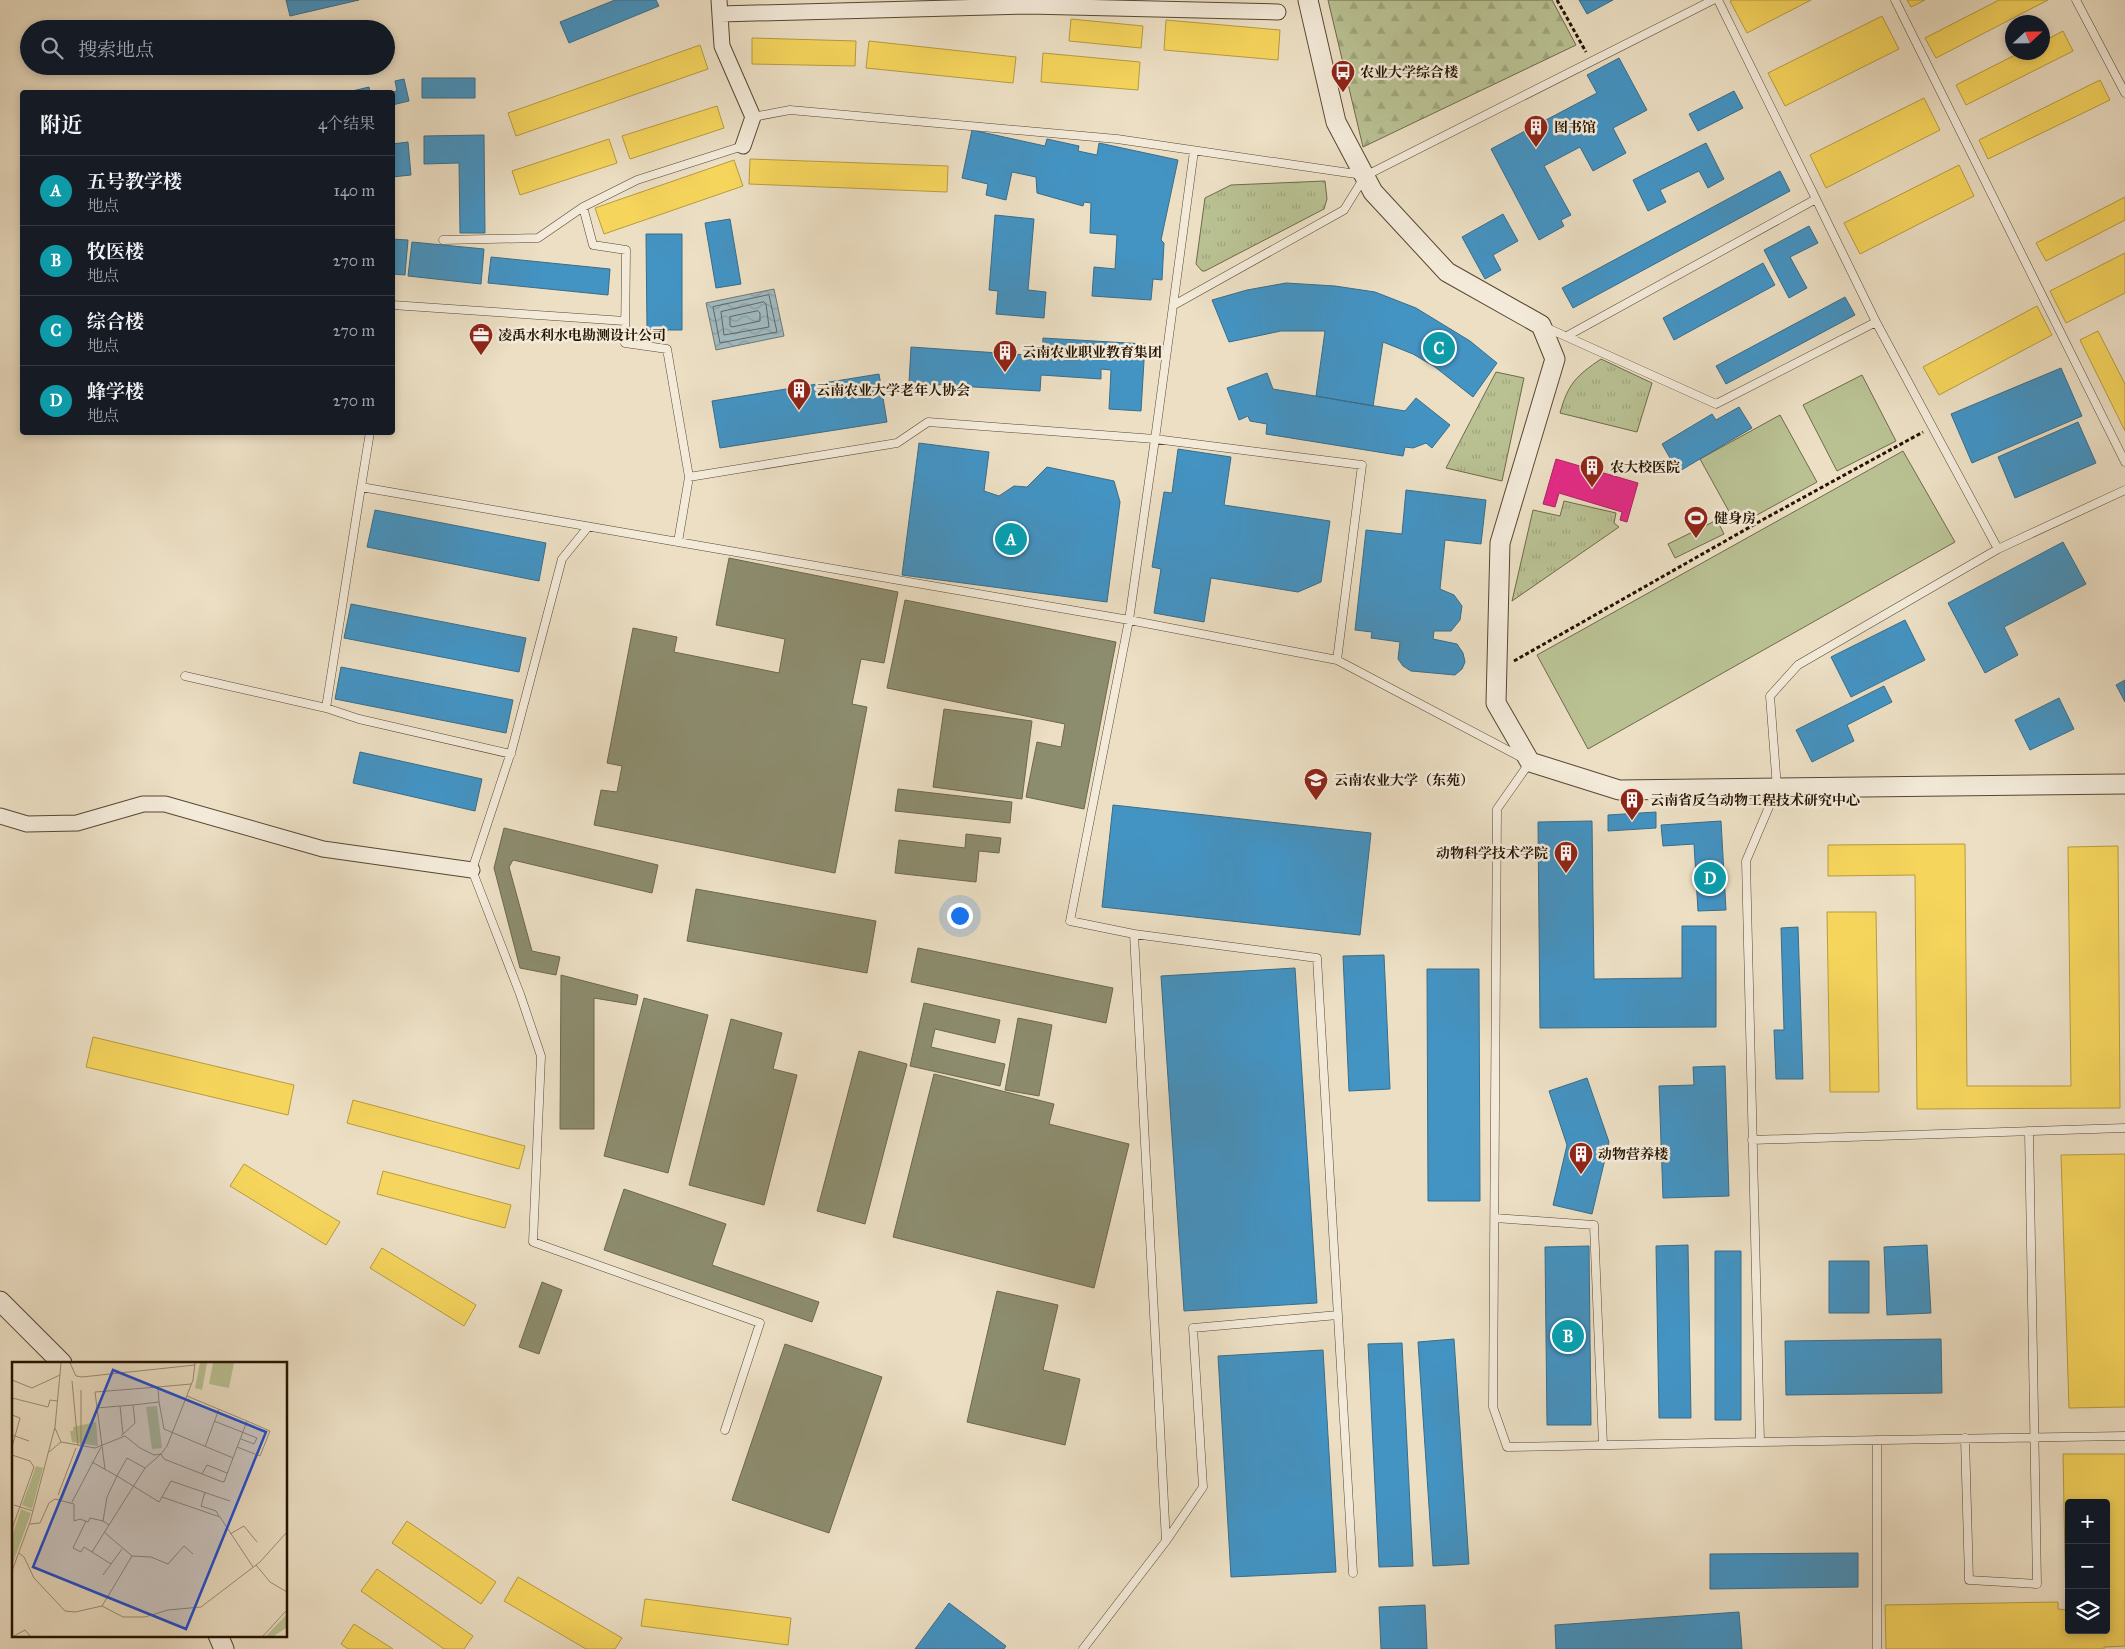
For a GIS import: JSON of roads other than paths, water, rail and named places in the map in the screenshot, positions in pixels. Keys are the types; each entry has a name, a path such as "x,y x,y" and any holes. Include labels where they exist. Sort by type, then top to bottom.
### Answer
{"street":[{"path":"1308,0 1336,122 1373,192 1447,272 1541,325 1555,359 1500,543 1496,703 1530,762 1619,790 2125,784"},
{"path":"743,146 753,117 722,46 720,7 1029,6 1278,12"},
{"path":"0,816 27,824 77,823 143,804 165,804 323,849 472,870"},
{"path":"0,1301 61,1362"},
{"path":"218,1636 224,1649"}],"lane":[{"path":"1174,306 1344,210 1365,176 1712,0"},
{"path":"1718,0 1876,322 1998,549"},
{"path":"1894,0 2125,462"},
{"path":"2076,0 2125,93"},
{"path":"753,117 790,110 1116,140 1365,176"},
{"path":"442,240 538,238 583,207 637,180 743,146"},
{"path":"1194,151 1129,620 1070,921 1134,934 1317,958 1353,1573"},
{"path":"1567,336 1816,198"},
{"path":"583,207 593,245 626,250 625,342 667,349 689,476 678,542"},
{"path":"395,305 625,321"},
{"path":"1541,325 1716,404 1876,322"},
{"path":"689,476 897,443 928,422 1155,438 1362,465 1337,660"},
{"path":"326,708 370,435"},
{"path":"361,487 1129,620 1337,660 1530,762 1497,809 1493,1407 1507,1447 2125,1436"},
{"path":"1760,1442 1746,861 1777,788 1770,696 1798,665 1998,549 2125,490"},
{"path":"588,527 562,558 511,754 472,870 542,1056 533,1242 760,1323 725,1430"},
{"path":"186,676 326,708 358,719 511,754"},
{"path":"1134,934 1166,1541"},
{"path":"1752,1140 2125,1128"},
{"path":"1965,1438 1969,1580 2037,1584 2029,1131"},
{"path":"1494,1218 1594,1225 1603,1445"},
{"path":"1083,1649 1166,1541 1203,1487 1193,1328 1338,1315"},
{"path":"1877,1440 1877,1649"}],"water":[{"path":"774,289 784,336 716,350 706,303"}],"place":[{"name":"农业大学综合楼","path":"1343,93"},
{"name":"图书馆","path":"1536,148"},
{"name":"综合楼","path":"1439,348"},
{"name":"凌禹水利水电勘测设计公司","path":"481,356"},
{"name":"云南农业职业教育集团","path":"1005,373"},
{"name":"云南农业大学老年人协会","path":"799,411"},
{"name":"农大校医院","path":"1592,488"},
{"name":"五号教学楼","path":"1011,539"},
{"name":"健身房","path":"1696,539"},
{"name":"云南农业大学（东苑）","path":"1316,801"},
{"name":"云南省反刍动物工程技术研究中心","path":"1632,821"},
{"name":"动物科学技术学院","path":"1566,874"},
{"name":"蜂学楼","path":"1710,878"},
{"name":"动物营养楼","path":"1581,1175"},
{"name":"牧医楼","path":"1568,1336"}]}
